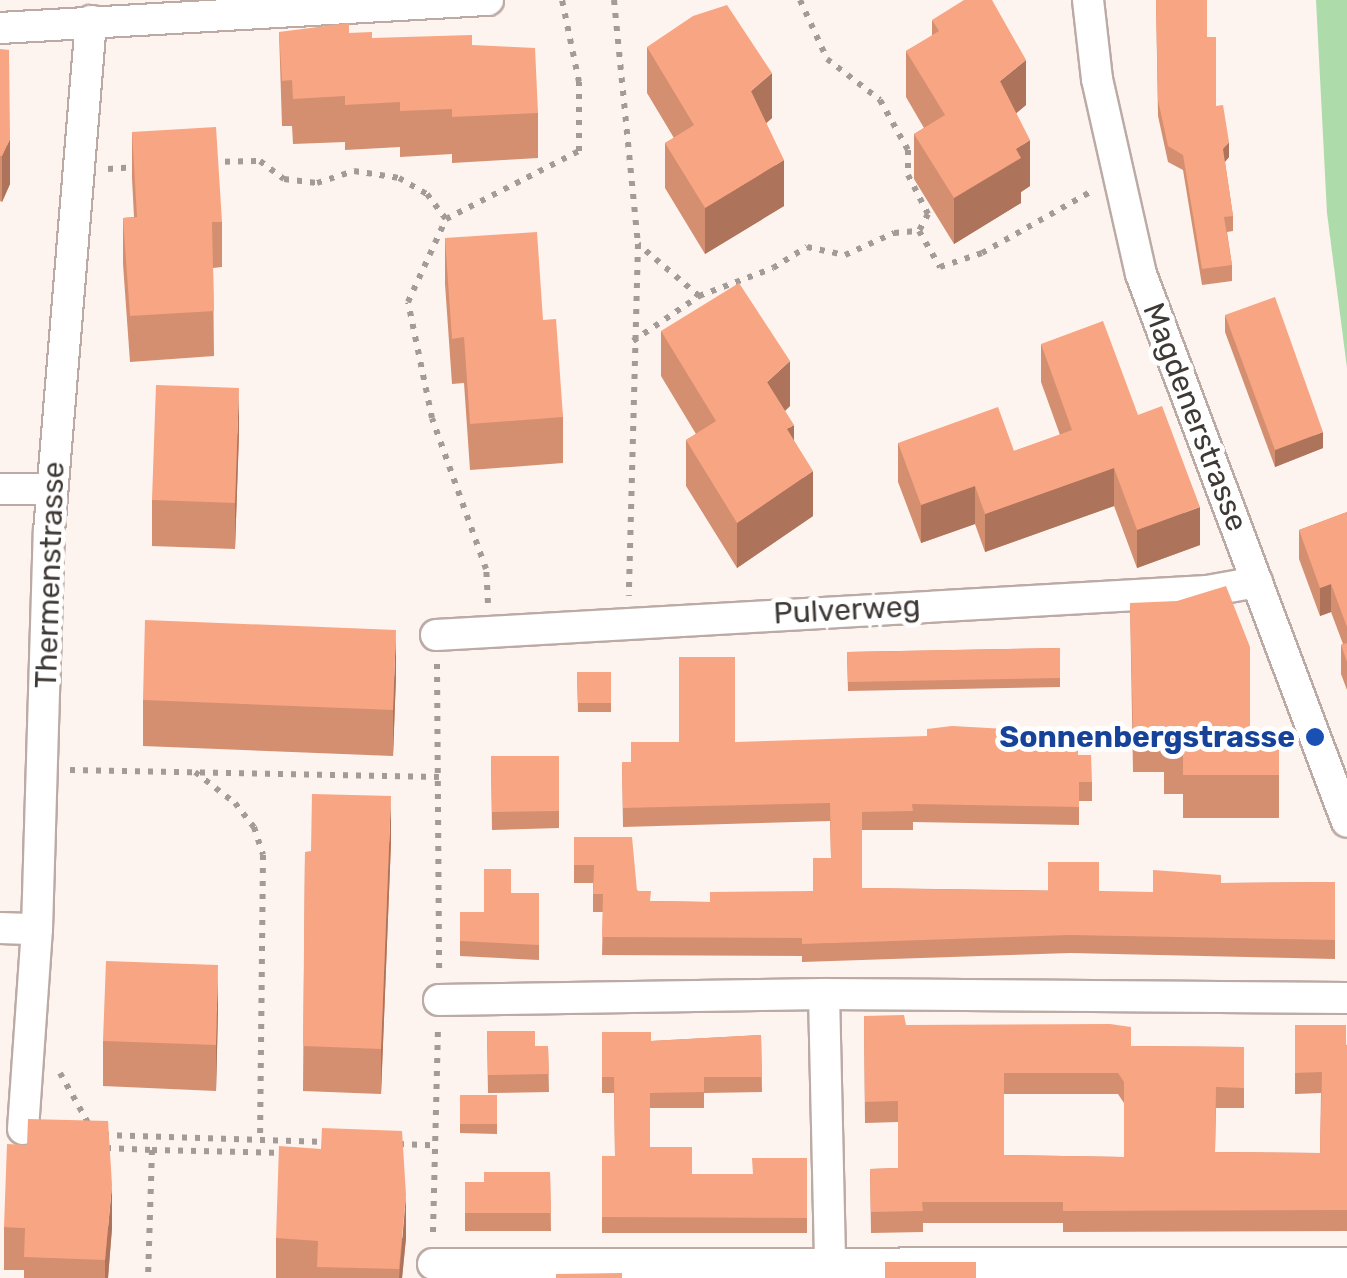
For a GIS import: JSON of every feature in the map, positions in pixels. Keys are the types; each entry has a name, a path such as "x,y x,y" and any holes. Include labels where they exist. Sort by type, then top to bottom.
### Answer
{"street":[{"path":"0,28 488,0"},
{"name":"Magdenerstrasse","path":"1088,0 1117,176 1141,274 1347,822"},
{"name":"Thermenstrasse","path":"23,1130 37,929 52,489 75,171 91,21"},
{"path":"0,489 52,489"},
{"name":"Pulverweg","path":"436,635 1207,591 1257,582"},
{"path":"0,928 37,929"},
{"path":"824,994 830,1261"},
{"path":"439,1000 824,994 1347,998"},
{"path":"433,1264 1347,1263"}],"path":[{"path":"490,629 486,569 438,437 408,302 446,219 578,151 580,82 562,0"},
{"path":"614,0 638,244 632,341 629,622"},
{"path":"800,0 827,59 880,100 908,150 908,175 928,214 918,231"},
{"path":"203,162 260,162 284,180 318,183 354,171 399,178 427,194 446,219"},
{"path":"75,171 148,166"},
{"path":"918,231 940,266 982,254 1117,176"},
{"path":"632,341 699,296 774,268 806,247 844,255 894,232 918,231"},
{"path":"638,244 699,296"},
{"path":"433,1264 432,1145 439,1000 436,635"},
{"path":"44,769 439,776"},
{"path":"195,772 236,804 254,827 263,855 260,1141"},
{"path":"56,1066 95,1135 337,1142"},
{"path":"394,1144 432,1145"},
{"path":"98,1147 302,1153"},
{"path":"148,1278 152,1150"}],"green space":[{"path":"1316,0 1347,0 1347,368 1327,213"}],"building":[{"path":"964,0 992,0 1026,60 1000,81 1030,140 1016,149 1021,158 954,198 914,134 945,115 906,51 939,31 932,20"},
{"path":"1156,0 1207,0 1207,37 1216,37 1216,106 1223,105 1229,142 1223,149 1233,216 1224,217 1232,265 1202,269 1183,155 1168,146 1158,100"},
{"path":"727,5 772,73 751,91 784,160 705,208 665,143 694,125 647,47 693,16"},
{"path":"349,23 349,33 372,32 372,38 472,35 472,45 535,48 538,113 452,117 452,109 400,111 400,102 345,105 345,96 293,99 292,80 282,81 279,32"},
{"path":"0,49 9,50 10,139 2,156 0,156"},
{"path":"216,127 222,222 212,222 214,311 130,316 123,218 137,217 132,132"},
{"path":"537,232 543,320 556,319 563,417 470,424 464,337 452,339 445,238"},
{"path":"739,283 790,361 767,382 794,425 787,429 813,471 737,523 686,440 716,421 661,331"},
{"path":"1275,297 1323,432 1275,450 1225,315"},
{"path":"1103,321 1138,415 1162,406 1200,507 1137,530 1114,468 985,514 975,486 921,505 898,443 998,407 1014,451 1072,430 1041,344"},
{"path":"156,385 239,388 235,503 152,500"},
{"path":"1347,512 1347,627 1331,584 1320,588 1299,530"},
{"path":"1226,586 1250,647 1250,729 1279,729 1279,775 1183,775 1183,752 1164,752 1164,729 1133,729 1130,603 1177,601"},
{"path":"145,620 396,630 393,710 143,700"},
{"path":"1060,648 1060,678 848,682 847,652"},
{"path":"679,657 735,657 735,742 927,736 927,729 952,726 1078,733 1078,755 1091,755 1092,782 1079,782 1079,807 912,804 913,811 862,812 862,888 1048,891 1048,862 1099,862 1099,892 1153,892 1153,870 1221,875 1221,883 1335,882 1335,940 1070,935 802,944 802,938 602,937 603,894 593,894 594,865 574,865 574,837 632,837 637,891 651,891 650,901 710,902 710,892 813,891 813,858 831,858 830,803 623,808 622,762 631,762 631,742 679,742"},
{"path":"577,672 611,672 611,703 578,703"},
{"path":"491,756 559,756 559,811 492,812"},
{"path":"312,794 391,796 381,1049 303,1046 305,852 311,852"},
{"path":"484,869 511,869 511,893 539,893 539,945 460,941 460,912 484,912"},
{"path":"106,961 218,965 216,1045 103,1041"},
{"path":"904,1015 906,1025 1110,1024 1131,1027 1131,1046 1244,1047 1244,1088 1216,1087 1215,1152 1320,1153 1322,1072 1295,1073 1295,1025 1346,1025 1347,1210 1063,1211 1063,1202 922,1202 923,1211 871,1212 870,1169 898,1168 898,1101 865,1102 864,1016","holes":["1004,1073 1118,1073 1124,1082 1124,1157 1004,1155"]},
{"path":"487,1031 535,1031 535,1046 548,1046 549,1074 488,1075"},
{"path":"602,1032 651,1032 651,1041 761,1035 762,1077 704,1077 704,1092 650,1093 650,1147 692,1147 692,1174 753,1174 752,1158 807,1158 807,1218 602,1217 602,1156 615,1156 614,1077 602,1077"},
{"path":"460,1095 497,1095 497,1124 460,1124"},
{"path":"28,1119 108,1121 112,1185 105,1260 24,1257 25,1228 4,1227 7,1144 27,1145"},
{"path":"322,1128 402,1131 406,1195 399,1269 317,1267 318,1241 276,1238 279,1146 321,1149"},
{"path":"484,1172 550,1172 551,1213 465,1213 465,1182 484,1182"},
{"path":"885,1262 976,1262 976,1278 885,1278"},
{"path":"622,1273 622,1278 556,1278 556,1274"}],"place":[{"name":"Sonnenbergstrasse","path":"1315,737"}]}
